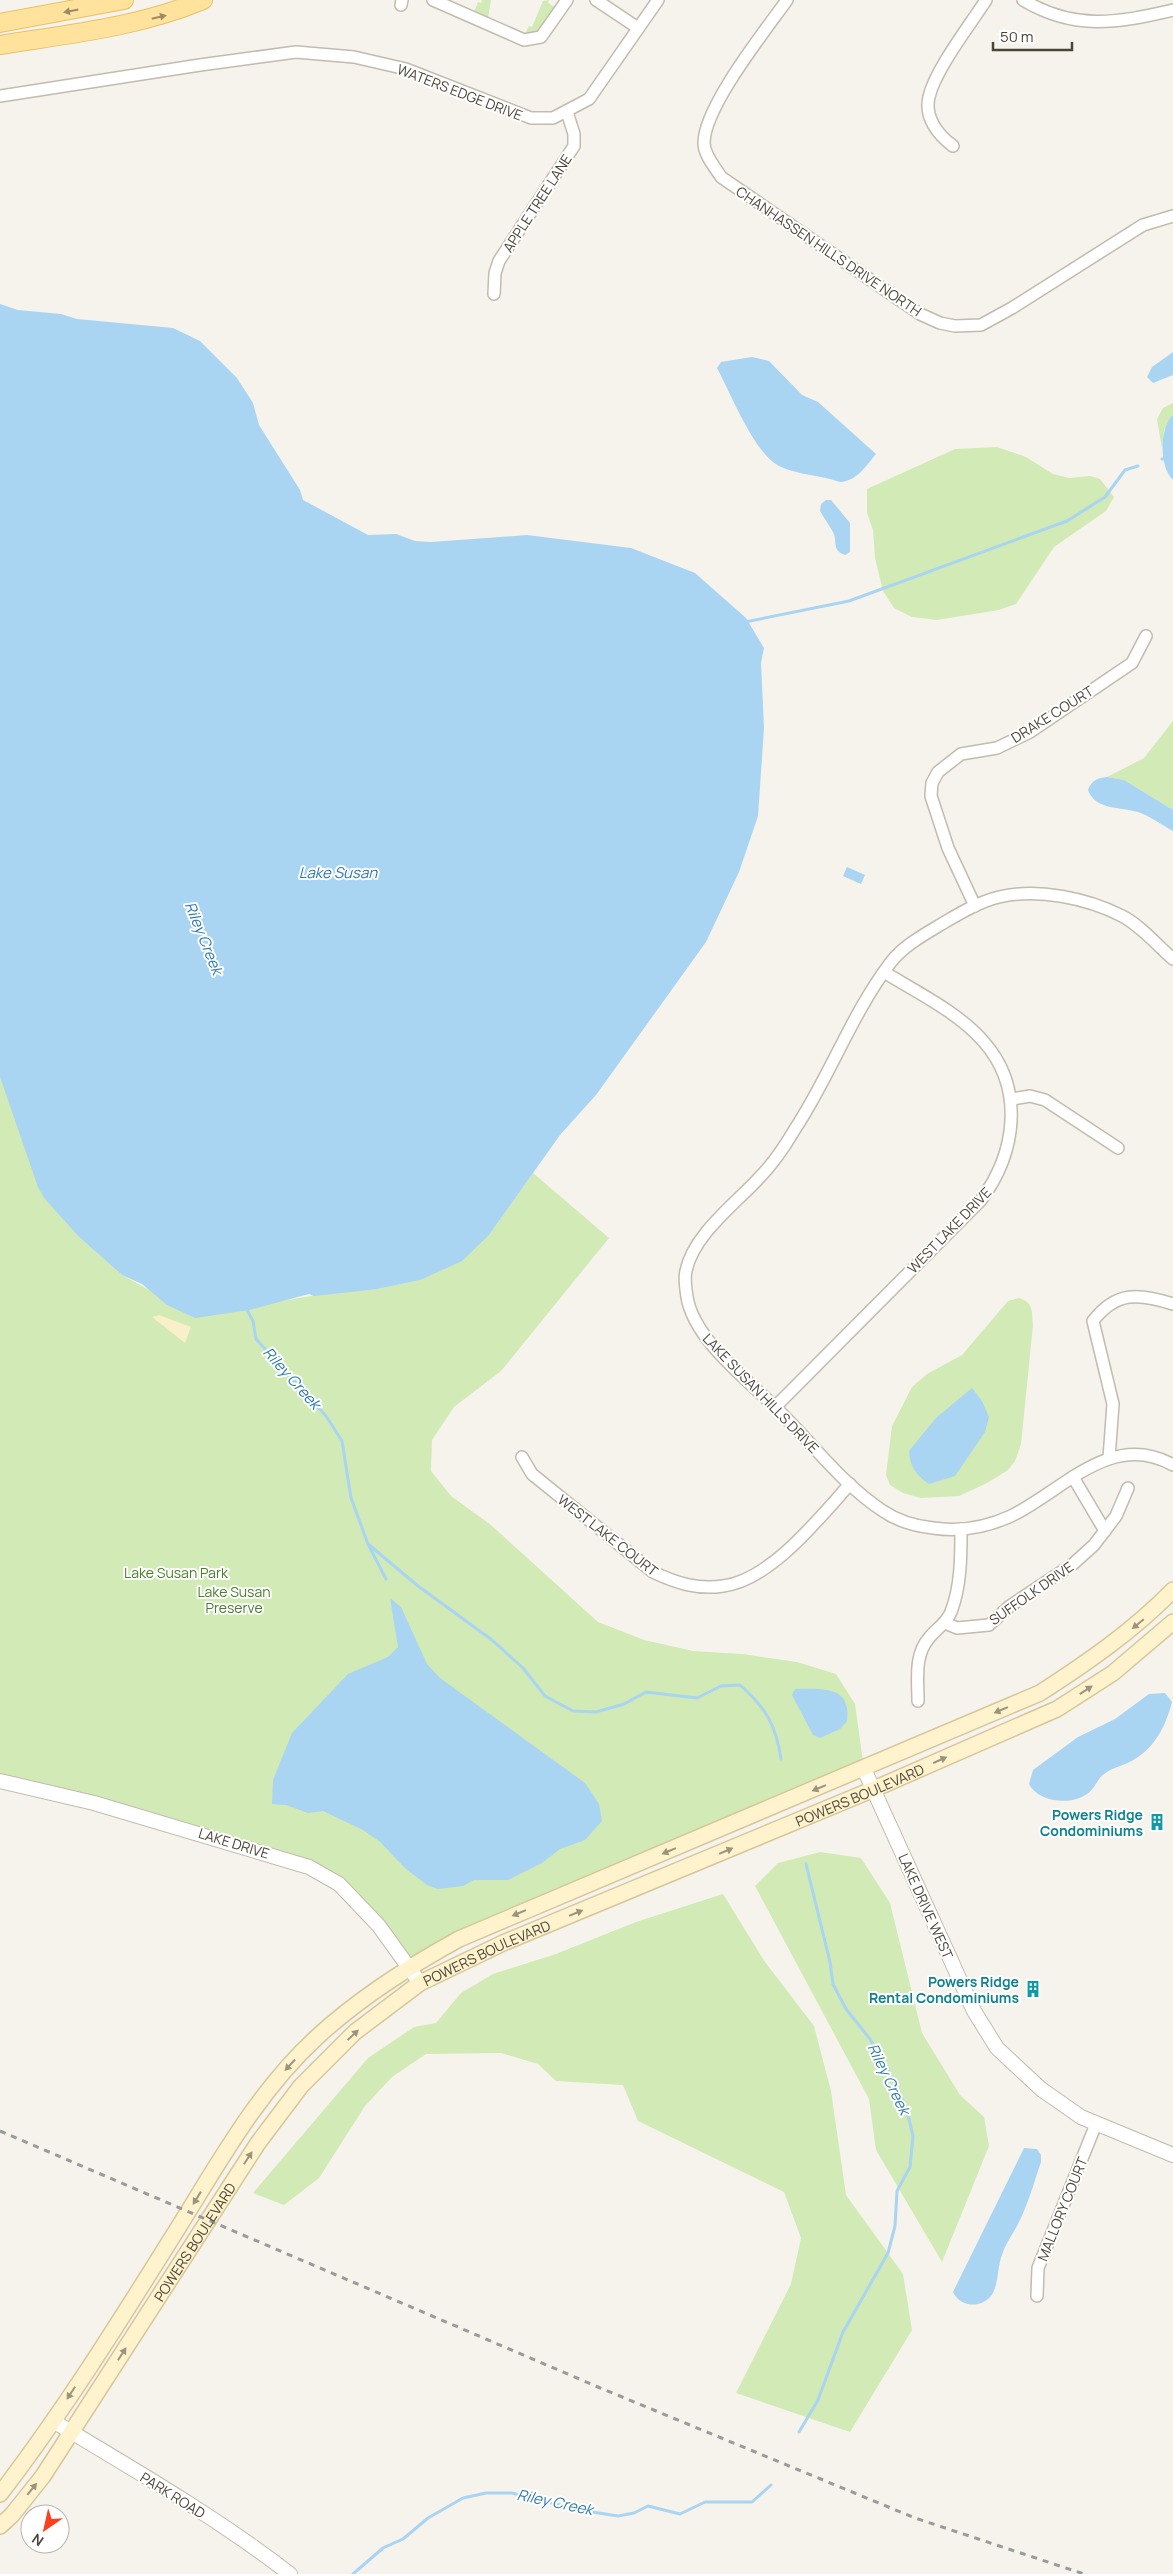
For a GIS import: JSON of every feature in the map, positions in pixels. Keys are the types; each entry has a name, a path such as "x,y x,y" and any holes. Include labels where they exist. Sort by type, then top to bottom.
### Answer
{"main road":[{"path":"0,23 124,0"},
{"path":"0,45 112,28 170,14 203,0"},
{"name":"POWERS BOULEVARD","path":"0,2494 53,2421 236,2135 271,2086 315,2038 408,1967 459,1939 1040,1693 1105,1650 1150,1614 1173,1590"},
{"name":"POWERS BOULEVARD","path":"0,2526 12,2515 43,2476 258,2143 301,2086 355,2032 420,1984 503,1943 874,1789 1057,1709 1113,1673 1173,1622"}],"street":[{"path":"433,0 524,40 541,37 567,0"},
{"path":"596,0 638,28"},
{"name":"WATERS EDGE DRIVE","path":"0,96 296,52 354,57 406,70 532,118 553,118 568,112 589,99 658,0"},
{"name":"CHANHASSEN HILLS DRIVE NORTH","path":"787,0 727,87 708,123 704,144 708,156 721,177 920,314 940,323 955,326 981,325 1012,308 1143,225 1173,216"},
{"path":"953,146 943,139 935,129 929,113 929,97 938,74 986,0"},
{"path":"1023,0 1043,12 1072,20 1120,22 1173,10"},
{"name":"APPLE TREE LANE","path":"494,294 495,273 499,261 574,146 574,134 568,112"},
{"name":"DRAKE COURT","path":"975,906 948,848 931,796 932,783 938,772 961,754 997,748 1030,732 1132,663 1146,636"},
{"name":"LAKE SUSAN HILLS DRIVE","path":"1171,1461 1129,1453 1109,1458 1072,1477 1012,1515 979,1527 948,1530 911,1525 884,1512 850,1484 697,1326 688,1300 685,1272 698,1244 733,1203 761,1177 795,1129 884,972 894,958 919,938 975,906 1000,897 1042,894 1083,901 1125,917 1173,959"},
{"name":"WEST LAKE DRIVE","path":"775,1407 981,1200 991,1186 1004,1159 1010,1138 1012,1099 998,1063 985,1042 945,1009 884,972"},
{"path":"1012,1099 1030,1096 1045,1100 1118,1148"},
{"path":"1109,1458 1113,1404 1093,1321 1104,1306 1118,1300 1144,1296 1173,1304"},
{"name":"WEST LAKE COURT","path":"522,1458 532,1474 653,1572 676,1583 698,1587 725,1586 755,1575 784,1553 850,1484"},
{"path":"1072,1477 1105,1531"},
{"name":"SUFFOLK DRIVE","path":"945,1623 957,1628 989,1625 1010,1606 1073,1564 1094,1545 1116,1516 1128,1488"},
{"path":"918,1700 919,1653 928,1639 945,1623 956,1594 961,1561 962,1529"},
{"name":"LAKE DRIVE WEST","path":"864,1769 974,2011 997,2048 1041,2089 1081,2117 1173,2155"},
{"name":"LAKE DRIVE","path":"0,1780 94,1803 309,1867 339,1884 378,1926 420,1984"},
{"name":"MALLORY COURT","path":"1037,2296 1038,2268 1096,2124"},
{"name":"PARK ROAD","path":"53,2421 262,2552 290,2574"}],"green space":[{"path":"482,0 491,0 488,18 474,12 478,2 481,3"},
{"path":"549,0 548,3 555,7 540,31 525,34 529,26 532,27 543,1"},
{"path":"1173,403 1173,415 1164,430 1162,449 1157,419 1163,408"},
{"path":"997,447 1026,457 1053,474 1069,478 1090,476 1100,479 1114,497 1106,511 1054,547 1016,604 999,610 937,620 912,617 894,608 883,591 875,558 873,530 867,513 867,489 955,449"},
{"path":"1173,721 1173,810 1124,780 1107,777 1144,758"},
{"name":"Lake Susan Preserve","path":"0,1076 45,1198 79,1237 122,1275 149,1290 282,1301 328,1293 378,1289 420,1280 489,1235 533,1173 609,1238 501,1371 454,1407 432,1440 431,1471 451,1496 491,1525 598,1622 644,1640 693,1651 742,1654 797,1662 836,1674 855,1704 864,1769 408,1967 379,1926 309,1867 0,1781"},
{"path":"1019,1298 1029,1305 1032,1311 1033,1325 1021,1444 1015,1461 1008,1470 987,1483 959,1496 921,1498 903,1493 890,1485 886,1475 892,1426 912,1387 927,1374 962,1355 1008,1301"},
{"path":"820,1852 861,1858 890,1903 922,2033 960,2095 984,2117 989,2146 942,2262 876,2150 869,2099 755,1886 778,1863"},
{"path":"723,1894 765,1962 814,2026 831,2091 846,2195 903,2274 912,2330 850,2432 736,2393 791,2284 801,2238 784,2192 638,2121 623,2085 556,2081 538,2064 501,2053 426,2054 392,2077 365,2106 319,2178 284,2205 253,2193 368,2058 414,2027 436,2023 461,1993 493,1974 556,1954 636,1922"}],"sand":[{"path":"159,1315 191,1327 185,1343 152,1317"}],"water":[{"name":"Lake Susan","path":"0,304 18,310 61,314 77,319 173,328 200,341 237,378 253,403 259,425 300,490 303,500 368,535 396,534 415,541 431,542 527,535 631,548 695,573 746,618 764,648 761,663 764,728 758,816 739,872 706,942 596,1095 560,1135 489,1235 462,1261 420,1280 378,1289 314,1296 309,1294 249,1310 195,1318 167,1305 142,1284 122,1275 79,1237 44,1198 38,1187 0,1077"},
{"path":"1173,352 1173,375 1153,383 1147,377 1152,367"},
{"path":"752,357 769,361 802,395 818,402 876,454 861,472 851,479 840,482 786,469 770,459 752,436 717,368 721,362"},
{"path":"1173,415 1173,480 1165,466 1162,448 1165,429"},
{"path":"826,500 831,500 850,523 850,552 845,555 836,548 833,532 820,511 821,504"},
{"path":"1107,777 1124,780 1173,810 1173,831 1138,812 1109,807 1096,801 1088,790 1095,780"},
{"path":"847,867 865,875 861,884 843,876"},
{"path":"972,1388 982,1401 989,1417 985,1432 955,1476 929,1484 914,1470 909,1451 936,1418"},
{"path":"390,1598 401,1607 427,1664 440,1678 585,1783 599,1804 602,1821 585,1840 560,1849 542,1863 508,1880 474,1880 463,1886 438,1889 427,1885 406,1869 379,1841 363,1830 323,1811 308,1813 286,1805 272,1804 273,1780 292,1733 348,1674 388,1657 398,1647"},
{"path":"795,1689 833,1691 840,1695 845,1701 847,1721 840,1729 820,1738 813,1735 792,1695"},
{"path":"1165,1693 1172,1702 1167,1719 1149,1748 1142,1754 1104,1774 1087,1794 1080,1798 1064,1801 1055,1800 1039,1795 1033,1790 1029,1784 1033,1770 1078,1737 1115,1719 1149,1694"},
{"path":"1024,2148 1037,2149 1041,2155 1041,2162 1022,2217 1003,2251 994,2292 981,2303 965,2303 960,2301 953,2292"}],"waterway":[{"path":"1162,459 1173,456"},
{"path":"745,622 849,601 1067,521 1105,497 1125,470 1138,466"},
{"name":"Riley Creek","path":"246,1308 253,1321 256,1339 326,1416 342,1441 351,1498 368,1544 418,1586 492,1640 523,1668 545,1696 573,1711 596,1712 624,1704 646,1692 697,1698 721,1686 740,1685 757,1701 773,1727 781,1759"},
{"path":"369,1546 386,1579"},
{"name":"Riley Creek","path":"799,2432 818,2400 843,2332 888,2253 895,2226 897,2191 910,2167 913,2136 906,2107 890,2074 870,2039 846,2009 833,1984 830,1962 806,1864"},
{"name":"Riley Creek","path":"353,2574 383,2548 403,2539 428,2518 463,2498 486,2493 512,2493 579,2510 618,2516 634,2513 648,2506 680,2514 705,2502 752,2502 771,2485"}],"railway":[{"path":"0,2131 598,2387 915,2518 1084,2574"}],"place":[{"name":"Powers Ridge Condominiums","path":"1157,1822"},
{"name":"Powers Ridge Rental Condominiums","path":"1033,1989"}],"park label":[{"name":"Lake Susan Park","path":"176,1572"}]}
